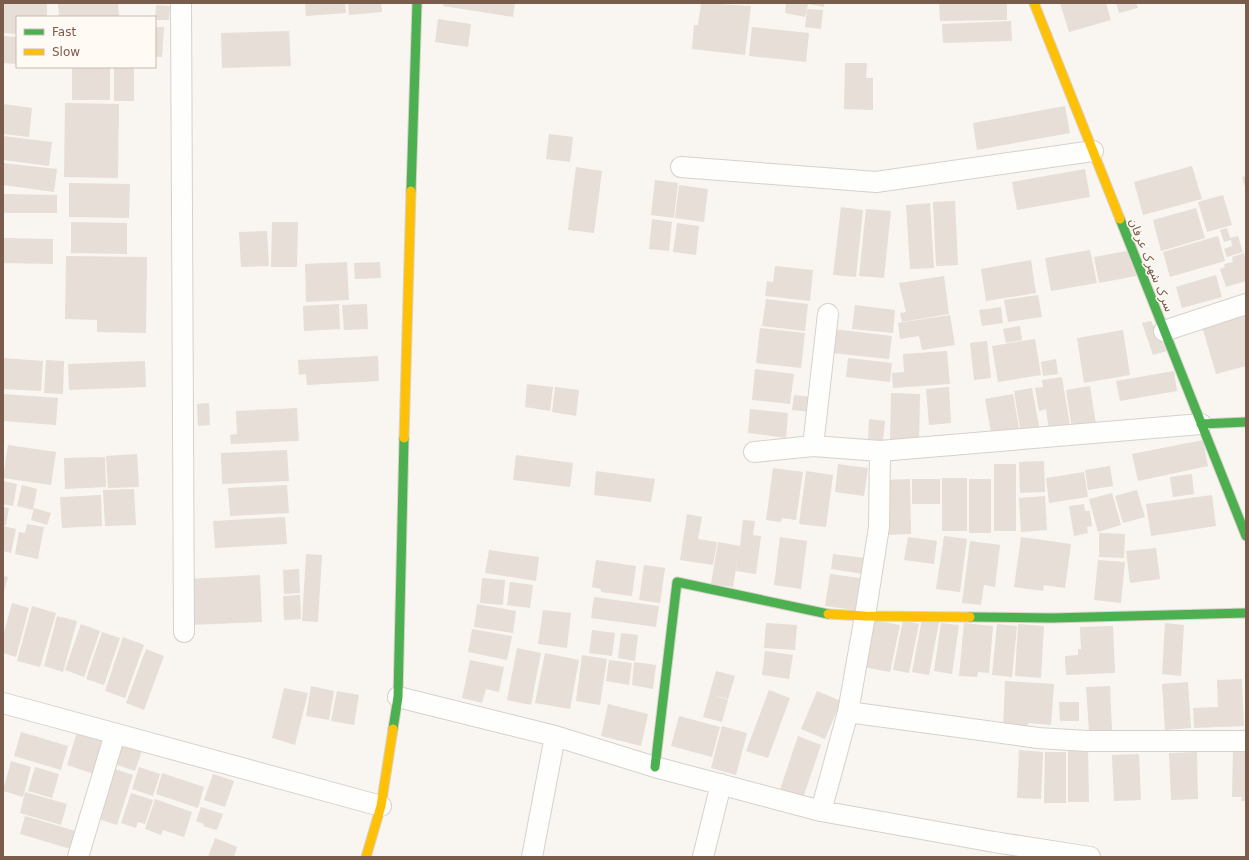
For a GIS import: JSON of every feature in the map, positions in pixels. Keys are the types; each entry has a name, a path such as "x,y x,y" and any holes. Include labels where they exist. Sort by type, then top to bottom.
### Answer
{"street":[{"path":"181,3 184,632"},
{"path":"366,857 381,806 398,697 412,131 417,3"},
{"name":"سرک شهرک عرفان","path":"1034,3 1246,536"},
{"path":"681,167 876,182 1093,151"},
{"path":"1164,331 1246,304"},
{"path":"812,446 828,314"},
{"path":"754,452 812,446 880,451 1201,424 1246,422"},
{"path":"821,811 848,712 865,616 878,527 880,451"},
{"path":"655,767 677,582 820,613 865,616 1052,618 1246,613"},
{"path":"398,697 555,736 655,767 821,811 994,850 1090,857"},
{"path":"3,703 381,806"},
{"path":"848,712 1038,738 1073,740 1246,741"},
{"path":"78,857 115,734"},
{"path":"532,857 555,736"},
{"path":"703,857 721,784"}],"building":[{"path":"3,3 47,3 47,16 16,16 16,34 3,33"},
{"path":"58,3 118,3 119,16 59,16"},
{"path":"305,3 345,3 346,13 306,16"},
{"path":"348,3 381,3 382,12 349,15"},
{"path":"444,3 515,3 513,17 443,6"},
{"path":"701,3 751,6 745,55 692,49 694,25 698,25"},
{"path":"786,3 824,3 824,7 808,4 805,17 785,13"},
{"path":"939,3 1007,3 1007,20 940,21"},
{"path":"1060,3 1106,3 1111,20 1069,32"},
{"path":"1116,3 1136,3 1138,8 1119,13"},
{"path":"156,5 170,6 169,20 156,20"},
{"path":"807,9 823,10 821,29 805,27"},
{"path":"438,19 471,24 468,47 435,42"},
{"path":"1011,21 1012,41 943,43 942,24"},
{"path":"156,27 164,27 162,57 156,57"},
{"path":"752,27 809,33 806,62 749,56"},
{"path":"289,31 291,66 222,68 221,33"},
{"path":"3,36 16,37 16,64 3,63"},
{"path":"845,63 867,63 866,78 873,78 873,110 844,109"},
{"path":"72,68 110,68 110,100 72,100"},
{"path":"114,68 134,68 134,101 114,101"},
{"path":"65,103 119,104 118,178 64,177"},
{"path":"3,104 32,108 29,137 3,134"},
{"path":"1065,106 1070,133 977,150 973,123"},
{"path":"549,134 573,137 570,162 546,159"},
{"path":"3,136 52,142 49,166 3,160"},
{"path":"3,163 57,169 54,192 3,185"},
{"path":"1192,166 1202,199 1143,215 1134,182"},
{"path":"576,167 602,171 594,233 568,230"},
{"path":"1085,169 1090,197 1017,210 1012,182"},
{"path":"1246,176 1246,190 1242,177"},
{"path":"655,180 678,183 674,218 651,215"},
{"path":"69,183 130,184 129,218 69,217"},
{"path":"679,185 708,189 704,222 675,218"},
{"path":"3,194 57,195 57,213 3,213"},
{"path":"1223,195 1232,225 1207,232 1198,202"},
{"path":"955,201 958,265 936,266 933,202"},
{"path":"930,203 934,268 910,269 906,205"},
{"path":"841,207 863,210 856,277 833,275"},
{"path":"1196,208 1205,238 1161,251 1153,220"},
{"path":"866,209 891,211 884,278 859,276"},
{"path":"652,219 672,222 669,251 649,249"},
{"path":"71,222 127,223 127,254 71,253"},
{"path":"272,222 298,222 297,267 271,267"},
{"path":"677,223 699,226 696,255 673,252"},
{"path":"1227,228 1230,238 1238,236 1243,252 1227,257 1224,249 1232,246 1231,240 1224,242 1220,230"},
{"path":"267,231 269,266 241,267 239,232"},
{"path":"1218,236 1225,261 1170,277 1163,252"},
{"path":"3,238 53,239 53,264 3,263"},
{"path":"1090,250 1097,283 1051,291 1045,258"},
{"path":"1132,250 1136,276 1099,283 1094,257"},
{"path":"1244,253 1246,262 1246,281 1226,287 1220,269 1225,267 1224,264 1233,262 1232,257"},
{"path":"66,256 147,257 146,333 97,332 97,320 65,319"},
{"path":"1031,260 1036,293 986,301 981,269"},
{"path":"347,262 349,300 306,302 305,264"},
{"path":"380,262 381,278 355,279 354,263"},
{"path":"775,266 813,270 810,301 765,296 767,281 773,282"},
{"path":"1216,275 1222,297 1182,308 1176,287"},
{"path":"944,276 949,314 902,322 900,313 906,312 899,283"},
{"path":"1038,295 1042,317 1008,322 1004,300"},
{"path":"766,299 808,304 805,331 762,326"},
{"path":"339,304 340,329 304,331 303,306"},
{"path":"367,304 368,329 344,330 342,305"},
{"path":"855,305 895,310 893,333 852,329"},
{"path":"1001,307 1003,323 982,326 979,310"},
{"path":"1246,310 1246,366 1216,374 1201,323"},
{"path":"950,315 955,345 922,350 919,336 900,339 898,323"},
{"path":"1151,321 1167,351 1153,355 1142,323"},
{"path":"1020,326 1022,340 1006,343 1003,329"},
{"path":"760,328 805,333 801,368 756,363"},
{"path":"834,329 892,336 889,359 832,353"},
{"path":"1123,330 1130,375 1084,383 1077,338"},
{"path":"1035,339 1041,375 998,382 992,346"},
{"path":"987,341 991,378 974,380 970,343"},
{"path":"947,351 950,384 893,388 892,373 904,372 903,354"},
{"path":"378,356 379,381 307,385 306,374 299,375 298,360"},
{"path":"3,358 43,361 41,391 3,389"},
{"path":"848,358 892,363 890,382 846,377"},
{"path":"1056,359 1058,374 1043,376 1041,362"},
{"path":"46,360 64,361 63,394 44,393"},
{"path":"145,361 146,387 69,390 68,364"},
{"path":"755,369 794,374 790,404 752,400"},
{"path":"1174,371 1177,391 1120,401 1116,381"},
{"path":"1062,377 1070,426 1049,430 1046,409 1039,411 1035,388 1043,387 1042,380"},
{"path":"527,384 553,387 550,411 525,407"},
{"path":"1090,386 1096,424 1072,428 1066,390"},
{"path":"555,387 579,390 576,416 552,412"},
{"path":"949,387 951,423 929,425 926,389"},
{"path":"1032,388 1040,431 1021,434 1014,391"},
{"path":"891,393 920,394 919,442 890,441"},
{"path":"3,394 58,398 56,425 3,421"},
{"path":"1013,394 1020,434 992,438 985,399"},
{"path":"794,395 811,397 810,412 792,410"},
{"path":"209,403 210,425 198,426 197,404"},
{"path":"297,408 299,441 231,444 230,435 237,434 236,411"},
{"path":"750,409 788,413 786,438 748,433"},
{"path":"869,419 885,421 883,441 868,439"},
{"path":"1203,440 1208,466 1138,481 1132,454"},
{"path":"8,445 56,452 51,485 3,478"},
{"path":"287,450 289,481 222,484 221,453"},
{"path":"137,454 139,487 108,488 106,456"},
{"path":"516,455 573,463 570,487 513,480"},
{"path":"105,457 106,487 65,489 64,458"},
{"path":"1044,461 1045,492 1020,493 1019,462"},
{"path":"838,464 868,468 864,496 835,492"},
{"path":"994,464 1016,464 1016,531 994,531"},
{"path":"1110,466 1113,486 1088,490 1085,470"},
{"path":"773,468 803,472 796,520 782,518 781,522 766,520"},
{"path":"596,471 655,479 651,502 594,495"},
{"path":"806,471 833,475 826,527 799,524"},
{"path":"1084,472 1088,497 1049,503 1046,478"},
{"path":"1192,474 1194,494 1173,497 1170,477"},
{"path":"942,478 967,478 967,531 942,531"},
{"path":"910,479 911,534 884,535 882,480"},
{"path":"912,479 940,479 940,504 912,504"},
{"path":"969,479 991,479 991,533 969,533"},
{"path":"3,481 17,484 13,506 3,504"},
{"path":"22,485 37,489 33,510 17,506"},
{"path":"287,485 289,513 230,516 228,488"},
{"path":"134,489 136,525 105,526 103,490"},
{"path":"1137,490 1145,517 1123,523 1115,496"},
{"path":"1112,493 1121,525 1098,532 1089,499"},
{"path":"101,495 102,526 62,528 60,497"},
{"path":"1212,495 1216,526 1151,536 1146,504"},
{"path":"1045,496 1047,530 1021,532 1019,498"},
{"path":"1084,504 1085,511 1090,511 1092,526 1087,527 1088,533 1074,536 1069,506"},
{"path":"3,507 9,508 6,525 3,525"},
{"path":"34,508 51,513 47,525 31,520"},
{"path":"687,514 702,517 698,539 717,542 713,565 680,560"},
{"path":"285,517 287,544 215,548 213,521"},
{"path":"743,520 755,521 753,535 761,536 756,574 736,571 738,556 733,587 711,584 718,542 740,546"},
{"path":"27,524 44,527 38,559 15,554 19,532 25,533"},
{"path":"3,526 16,529 11,553 3,551"},
{"path":"1099,533 1125,534 1124,558 1099,557"},
{"path":"944,536 967,539 960,592 936,589"},
{"path":"780,537 807,541 801,589 774,585"},
{"path":"908,537 937,541 934,564 904,560"},
{"path":"1021,537 1071,544 1065,588 1044,585 1043,591 1014,587"},
{"path":"970,541 1000,545 995,587 984,585 981,605 962,603"},
{"path":"1156,548 1160,579 1130,583 1126,551"},
{"path":"489,550 539,557 536,581 485,573"},
{"path":"306,554 322,555 318,622 302,621"},
{"path":"833,554 865,558 863,574 831,569"},
{"path":"596,560 636,566 632,596 601,592 601,589 592,587"},
{"path":"1098,560 1125,562 1121,603 1094,600"},
{"path":"644,565 665,568 660,603 639,600"},
{"path":"299,569 300,593 284,594 283,570"},
{"path":"830,574 860,578 855,610 825,606"},
{"path":"260,575 262,622 191,625 189,579"},
{"path":"3,576 8,577 3,594"},
{"path":"482,578 505,580 503,605 480,603"},
{"path":"510,582 533,585 530,608 507,605"},
{"path":"300,595 301,619 284,620 283,596"},
{"path":"594,597 659,606 656,627 591,618"},
{"path":"12,603 29,608 16,657 3,653 3,636"},
{"path":"477,604 516,611 513,633 474,627"},
{"path":"32,606 56,613 40,667 17,661"},
{"path":"543,610 571,613 567,648 538,644"},
{"path":"57,616 77,621 63,672 44,666"},
{"path":"922,619 939,622 929,675 912,672"},
{"path":"873,620 900,625 890,672 863,667"},
{"path":"903,620 919,624 909,673 893,670"},
{"path":"766,623 797,625 795,650 764,648"},
{"path":"941,623 959,625 952,674 934,671"},
{"path":"964,623 993,626 989,673 978,672 977,677 959,676"},
{"path":"1165,623 1184,625 1181,676 1162,674"},
{"path":"81,624 100,631 84,677 65,670"},
{"path":"997,624 1017,626 1012,677 992,675"},
{"path":"1018,624 1044,626 1041,678 1015,676"},
{"path":"1113,626 1115,673 1066,675 1065,656 1078,655 1078,649 1081,649 1080,627"},
{"path":"472,629 512,636 507,660 468,652"},
{"path":"592,630 615,633 612,656 589,653"},
{"path":"102,632 120,638 104,685 86,679"},
{"path":"621,633 638,635 635,661 618,658"},
{"path":"123,637 144,645 125,698 105,691"},
{"path":"517,648 541,653 531,705 507,700"},
{"path":"146,649 164,656 144,710 126,703"},
{"path":"765,651 793,655 789,679 762,675"},
{"path":"545,653 579,660 570,709 535,703"},
{"path":"582,655 607,659 600,705 576,701"},
{"path":"470,660 504,667 499,692 486,689 482,703 462,698"},
{"path":"609,660 632,663 629,685 606,681"},
{"path":"634,662 656,665 653,689 632,685"},
{"path":"716,671 735,676 728,699 714,695 728,700 722,722 703,717"},
{"path":"1242,679 1244,726 1194,728 1193,708 1218,707 1217,680"},
{"path":"1005,681 1054,684 1051,725 1028,723 1028,728 1003,727"},
{"path":"1188,682 1191,728 1165,730 1162,684"},
{"path":"311,686 334,691 329,720 306,716"},
{"path":"1110,686 1112,730 1089,731 1086,687"},
{"path":"284,688 308,693 295,745 272,738"},
{"path":"769,690 790,698 768,758 746,751"},
{"path":"337,691 359,695 354,725 331,721"},
{"path":"817,691 841,701 825,739 801,729"},
{"path":"1059,702 1079,702 1079,721 1060,721"},
{"path":"608,704 648,714 641,746 601,736"},
{"path":"679,716 720,727 712,757 671,746"},
{"path":"722,726 747,733 736,775 711,768"},
{"path":"21,732 68,746 61,770 14,756"},
{"path":"77,732 107,741 97,775 67,765"},
{"path":"798,736 821,745 802,801 779,793"},
{"path":"121,741 143,748 135,771 114,764"},
{"path":"1019,750 1043,752 1041,799 1017,798"},
{"path":"1068,751 1088,751 1089,802 1068,802"},
{"path":"1233,751 1246,751 1246,801 1241,801 1242,797 1232,797"},
{"path":"1045,752 1066,752 1066,803 1044,803"},
{"path":"1197,752 1198,799 1171,800 1169,753"},
{"path":"1139,754 1141,800 1114,801 1112,755"},
{"path":"11,761 31,767 23,797 3,791"},
{"path":"35,767 59,774 52,798 28,791"},
{"path":"109,767 133,775 117,825 92,817"},
{"path":"139,767 160,774 153,796 132,789"},
{"path":"162,773 204,787 198,808 156,794"},
{"path":"213,774 234,781 225,807 204,800"},
{"path":"25,792 67,804 61,825 20,813"},
{"path":"131,793 153,800 145,824 138,822 136,828 121,823"},
{"path":"155,799 192,812 184,837 163,830 161,835 145,829"},
{"path":"201,807 223,814 217,830 203,826 204,824 196,821"},
{"path":"25,816 79,832 74,850 20,834"},
{"path":"215,838 237,847 234,857 208,857"}],"traffic: fast":[{"path":"411,191 417,3"},
{"path":"1120,219 1246,536"},
{"path":"1201,424 1246,422"},
{"path":"393,729 398,697 404,438"},
{"path":"655,767 677,582 828,614"},
{"path":"970,617 1052,618 1246,613"}],"traffic: slow":[{"path":"1034,3 1120,219"},
{"path":"404,438 411,191"},
{"path":"828,614 865,616 970,617"},
{"path":"366,857 381,806 393,729"}]}
